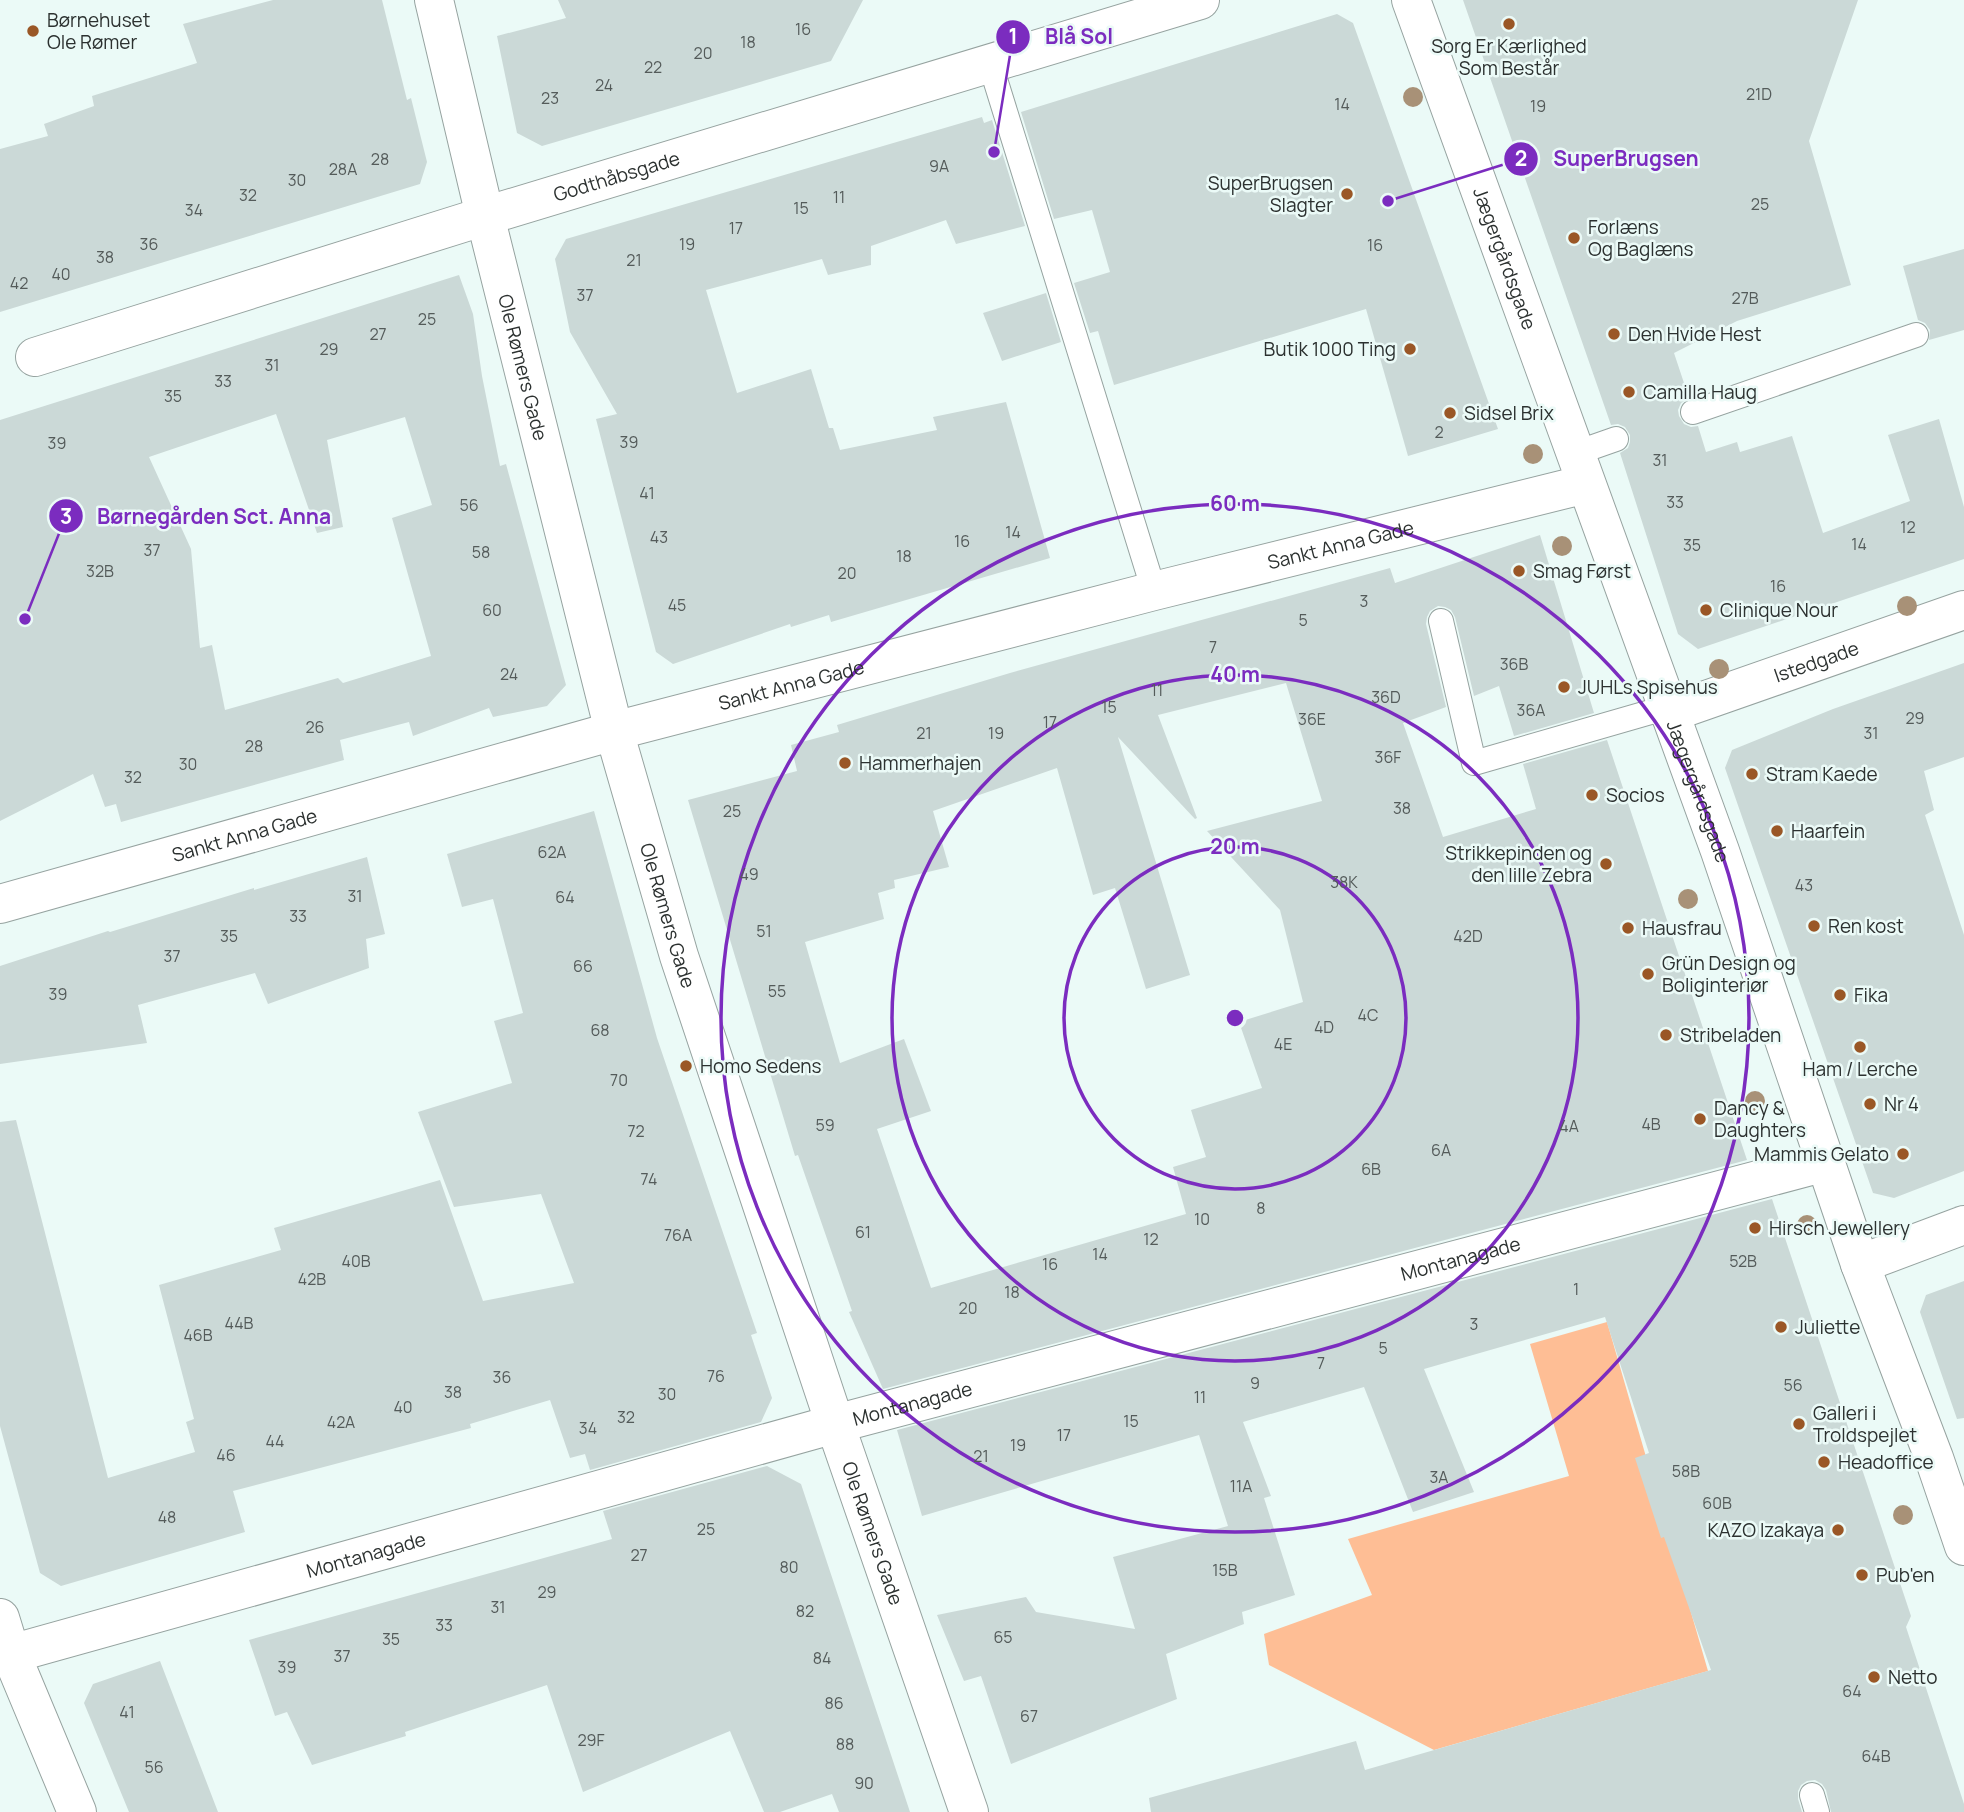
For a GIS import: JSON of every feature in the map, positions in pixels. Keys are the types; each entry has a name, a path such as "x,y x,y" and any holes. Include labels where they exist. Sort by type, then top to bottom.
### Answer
{"street":[{"name":"Ole Rømers Gade","path":"434,0 485,216 614,731 678,956 835,1424 970,1812"},
{"name":"Godthåbsgade","path":"35,358 485,216 1200,0"},
{"name":"Jægergårdsgade","path":"1412,0 1724,864 1860,1264 1934,1458 1964,1546"},
{"name":"Sankt Anna Gade","path":"0,904 614,731 1154,591 1581,468"},
{"name":"Istedgade","path":"1669,710 1964,610"},
{"name":"Montanagade","path":"5,1656 835,1424 1826,1162"},
{"path":"1860,1264 1964,1225"},
{"path":"0,1618 5,1656 77,1812"}],"lane":[{"path":"990,63 1154,591"},
{"path":"1693,412 1916,335"},
{"path":"1581,468 1616,439"},
{"path":"1441,621 1474,763 1669,710"}],"shaded area":[{"path":"1607,1322 1708,1671 1434,1750 1269,1665 1264,1634 1372,1595 1348,1539 1569,1476 1530,1344"}],"building":[{"path":"273,0 382,0 407,100 411,98 427,162 420,184 0,312 0,149 48,136 44,124 94,106 92,96 197,63 183,24"},
{"path":"558,0 863,0 831,61 542,146 517,133 497,36 566,18"},
{"path":"1463,0 1858,0 1809,141 1851,285 1737,321 1674,353 1689,398 1681,403 1679,416 1684,424 1698,426 1706,452 1737,442 1740,452 1792,436 1823,533 1910,501 1888,435 1939,419 1964,507 1964,559 1698,649 1678,634 1620,453 1628,448 1630,435 1625,427 1611,425"},
{"path":"1337,14 1353,23 1498,429 1408,456 1366,309 1114,385 1098,331 1090,333 1074,283 1110,272 1092,210 1054,219 1021,112"},
{"path":"982,117 984,123 992,120 1025,226 956,244 946,220 871,246 871,265 828,275 822,259 706,290 737,393 811,369 829,428 833,428 840,450 937,430 933,417 1006,402 1050,558 831,622 829,615 791,627 790,624 673,664 656,652 596,419 617,414 570,332 555,259 566,239"},
{"path":"1964,249 1964,330 1929,340 1930,330 1925,323 1918,320 1903,266"},
{"path":"459,275 473,314 500,466 506,464 566,685 547,706 493,717 489,708 413,736 409,722 340,740 344,760 121,822 116,804 105,807 93,774 0,821 0,420","holes":["276,414 317,533 343,527 327,440 405,417 432,505 392,518 431,656 343,683 338,678 225,710 212,645 200,648 191,549 149,457"]},
{"path":"1046,293 1061,342 1002,361 983,313"},
{"path":"1540,535 1594,713 1514,736 1499,686 1474,696 1455,617 1451,610 1438,606 1430,611 1426,624 1446,707 1403,723 1443,837 1536,809 1523,764 1607,740 1747,1160 883,1389 849,1312 852,1311 798,1155 795,1156 688,800 797,771 791,745 839,732 837,725 1010,673 1390,568 1395,583","holes":["1286,683 1322,801 1207,831 1280,910 1303,1002 1239,1022 1262,1088 1191,1110 1206,1157 1173,1167 1186,1214 931,1288 877,1129 931,1111 904,1039 840,1063 805,942 884,919 878,893 895,888 894,880 949,867 933,811 1057,768 1093,895 1115,888 1146,989 1190,975 1118,737 1195,819 1197,818 1158,715"]},
{"path":"1964,663 1964,757 1924,771 1934,810 1925,815 1964,935 1964,1171 1894,1198 1873,1193 1725,768 1732,750 1833,709"},
{"path":"594,811 657,1038 757,1333 751,1335 772,1398 761,1422 590,1470 585,1454 570,1458 550,1400 470,1424 471,1428 233,1491 245,1532 61,1586 40,1573 0,1426 0,1122 16,1120 108,1478 195,1452 186,1422 194,1419 159,1285 281,1250 274,1228 440,1180 483,1301 574,1283 541,1194 454,1207 418,1112 512,1083 494,1021 523,1013 493,899 462,907 447,854"},
{"path":"367,857 385,934 366,939 369,968 268,1004 255,973 138,1005 147,1043 0,1064 0,966 108,931"},
{"path":"1772,1199 1911,1616 1906,1627 1964,1804 1964,1812 1831,1812 1826,1790 1815,1780 1807,1781 1798,1791 1802,1812 1151,1812 1149,1798 1356,1741 1365,1770 1711,1670 1664,1537 1661,1538 1635,1458 1649,1453 1605,1317 1424,1369 1474,1492 1413,1512 1364,1387 1243,1422 1271,1496 1264,1498 1295,1595 1242,1612 1244,1624 1166,1654 1177,1699 1011,1764 981,1676 964,1681 937,1615 1026,1597 1036,1612 1135,1629 1113,1557 1228,1526 1199,1435 922,1516 897,1430"},
{"path":"1964,1281 1964,1418 1957,1419 1920,1312 1926,1295"},
{"path":"767,1466 801,1484 910,1812 839,1812 832,1794 780,1812 764,1812 730,1731 583,1792 547,1685 405,1732 406,1736 312,1765 287,1712 275,1716 249,1640 612,1539 603,1511"},
{"path":"160,1661 218,1812 129,1812 84,1703 93,1684"}],"place":[{"name":"Sorg Er Kærlighed Som Består","path":"1509,24"},
{"name":"Børnehuset Ole Rømer","path":"33,31"},
{"name":"Blå Sol","path":"994,152"},
{"name":"SuperBrugsen Slagter","path":"1347,194"},
{"name":"SuperBrugsen","path":"1388,201"},
{"name":"Forlæns Og Baglæns","path":"1574,238"},
{"name":"Den Hvide Hest","path":"1614,334"},
{"name":"Butik 1000 Ting","path":"1410,349"},
{"name":"Camilla Haug","path":"1629,392"},
{"name":"Sidsel Brix","path":"1450,413"},
{"name":"Smag Først","path":"1519,571"},
{"name":"Clinique Nour","path":"1706,610"},
{"name":"Børnegården Sct. Anna","path":"25,619"},
{"name":"JUHLs Spisehus","path":"1564,687"},
{"name":"Hammerhajen","path":"845,763"},
{"name":"Stram Kaede","path":"1752,774"},
{"name":"Socios","path":"1592,795"},
{"name":"Haarfein","path":"1777,831"},
{"name":"Strikkepinden og den lille Zebra","path":"1606,864"},
{"name":"Ren kost","path":"1814,926"},
{"name":"Hausfrau","path":"1628,928"},
{"name":"Grün Design og Boliginteriør","path":"1648,974"},
{"name":"Fika","path":"1840,995"},
{"name":"Stribeladen","path":"1666,1035"},
{"name":"Ham / Lerche","path":"1860,1047"},
{"name":"Homo Sedens","path":"686,1066"},
{"name":"Nr 4","path":"1870,1104"},
{"name":"Dancy & Daughters","path":"1700,1119"},
{"name":"Mammis Gelato","path":"1903,1154"},
{"name":"Hirsch Jewellery","path":"1755,1228"},
{"name":"Juliette","path":"1781,1327"},
{"name":"Galleri i Troldspejlet","path":"1799,1424"},
{"name":"Headoffice","path":"1824,1462"},
{"name":"KAZO Izakaya","path":"1838,1530"},
{"name":"Pub'en","path":"1862,1575"},
{"name":"Netto","path":"1874,1677"}]}
